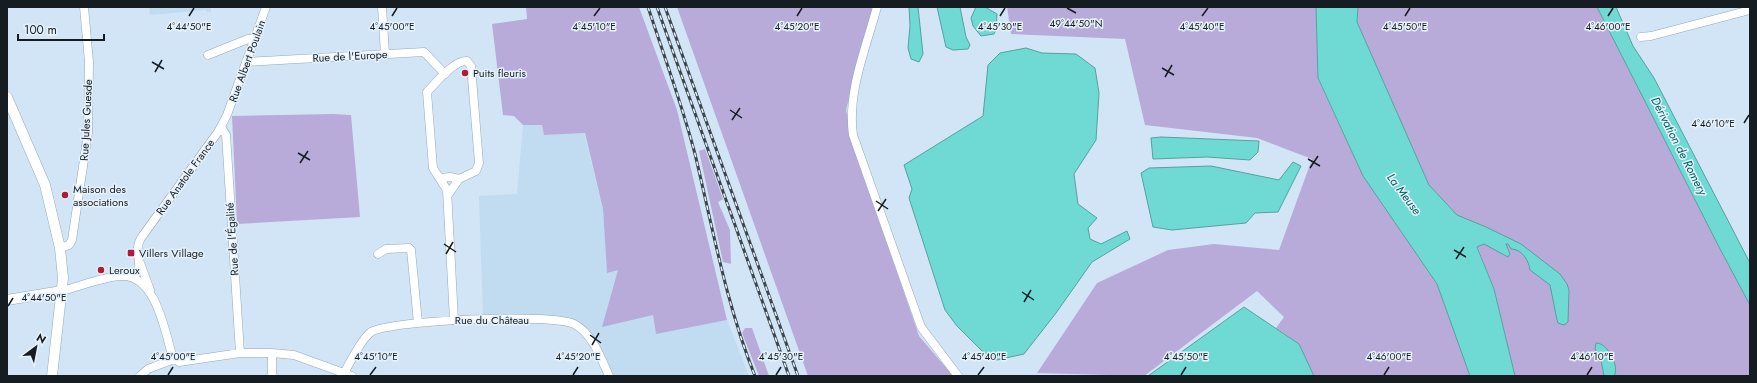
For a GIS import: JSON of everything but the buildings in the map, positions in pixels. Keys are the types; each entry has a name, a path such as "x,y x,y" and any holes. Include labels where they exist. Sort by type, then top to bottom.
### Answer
{"main road":[{"path":"7,98 45,185 60,248 63,278 52,376"},
{"path":"7,300 62,291"}],"street":[{"name":"Rue Jules Guesde","path":"60,248 69,245 72,240 88,133 89,62 84,7"},
{"name":"Rue Albert Poulain","path":"227,115 266,7"},
{"path":"382,7 385,54"},
{"path":"877,7 853,97 851,118 853,134 921,327 958,376"},
{"path":"1641,37 1651,36 1750,10"},
{"path":"208,54 248,39 254,39"},
{"name":"Rue de l'Europe","path":"246,62 424,52 444,74"},
{"path":"448,195 459,179 476,171 479,163 471,66 467,61 460,62 444,74 427,92 434,168 448,190 448,195 454,320"},
{"name":"Rue Anatole France","path":"140,263 136,248 141,238 221,127 227,115"},
{"name":"Rue de l'Égalité","path":"221,127 226,136 240,353"},
{"path":"440,178 450,176 459,179"},
{"path":"378,254 386,249 409,248 411,250 418,323"},
{"path":"132,277 138,272 140,263"},
{"path":"140,263 172,355 174,359 179,362 240,353 272,353 294,355 352,376"},
{"path":"62,291 121,276 132,277 140,281 150,292"},
{"name":"Rue du Château","path":"344,373 365,338 371,332 418,323 479,318 569,321 585,332 601,357 609,376"},
{"path":"272,353 272,376"},
{"path":"140,376 148,369 174,359"}],"shaded area":[{"path":"149,7 211,7 211,12 207,12 206,10 150,15"},
{"path":"526,7 639,7 677,110 727,320 656,334 653,315 602,327 618,270 607,273 603,209 585,133 544,135 542,125 523,125 514,116 503,115 492,24 527,19"},
{"path":"677,7 874,7 846,110 853,146 919,336 953,376 808,376"},
{"path":"1007,7 1316,7 1318,79 1363,176 1437,284 1470,376 1314,376 1299,344 1276,328 1284,317 1257,291 1144,376 1037,373 1097,283 1168,250 1214,244 1279,250 1312,159 1257,138 1145,125 1125,39 1011,34"},
{"path":"1358,7 1597,7 1750,305 1750,376 1515,376 1494,289 1471,230 1429,185 1357,22"},
{"path":"351,115 360,217 237,224 232,116"},
{"path":"523,125 542,125 544,135 584,133 603,209 607,273 618,269 653,315 656,333 727,320 749,376 610,376 605,359 592,335 577,323 483,314 479,196 517,194"},
{"path":"705,149 723,199 718,202 730,230 731,264 723,262 699,151"},
{"path":"745,328 752,328 769,376 759,376 742,333"}],"water":[{"path":"909,7 918,7 923,54 919,62 911,59 908,48 910,26"},
{"path":"937,7 960,7 966,37 970,45 968,49 953,50 946,47"},
{"path":"976,7 985,7 997,14 996,30 994,34 981,36 973,26 971,18"},
{"name":"La Meuse","path":"1316,7 1358,7 1357,22 1429,185 1457,215 1521,244 1560,274 1567,284 1569,290 1568,322 1564,325 1558,323 1550,285 1530,270 1522,253 1511,249 1508,244 1506,244 1510,254 1508,257 1484,244 1477,247 1494,289 1515,376 1470,376 1437,284 1363,176 1318,78"},
{"name":"Dérivation de Romery","path":"1597,7 1616,7 1633,46 1654,78 1750,263 1750,305 1719,247"},
{"path":"1026,48 1042,53 1076,54 1095,68 1099,93 1096,140 1074,174 1078,204 1097,218 1088,228 1090,239 1101,244 1127,231 1130,239 1092,262 1056,313 1024,354 997,360 982,351 957,326 945,310 909,198 912,189 904,165 983,116 988,65 1000,53"},
{"path":"1161,137 1259,141 1258,152 1250,160 1207,157 1153,159 1151,138"},
{"path":"1293,162 1301,166 1278,212 1255,213 1246,223 1172,230 1153,227 1141,173 1149,168 1211,166 1279,180"},
{"path":"1244,307 1299,344 1314,376 1148,376"},
{"path":"1596,343 1605,347 1612,356 1615,367 1614,376 1604,376 1601,360 1595,349"}],"railway":[{"path":"648,7 690,135 728,294 755,376"},
{"path":"657,7 789,376"},
{"path":"665,7 798,376"}],"place":[{"name":"Puits fleuris","path":"465,73"},
{"name":"Maison des associations","path":"65,195"},
{"name":"Villers Village","path":"131,253"},
{"name":"Leroux","path":"101,270"}]}
